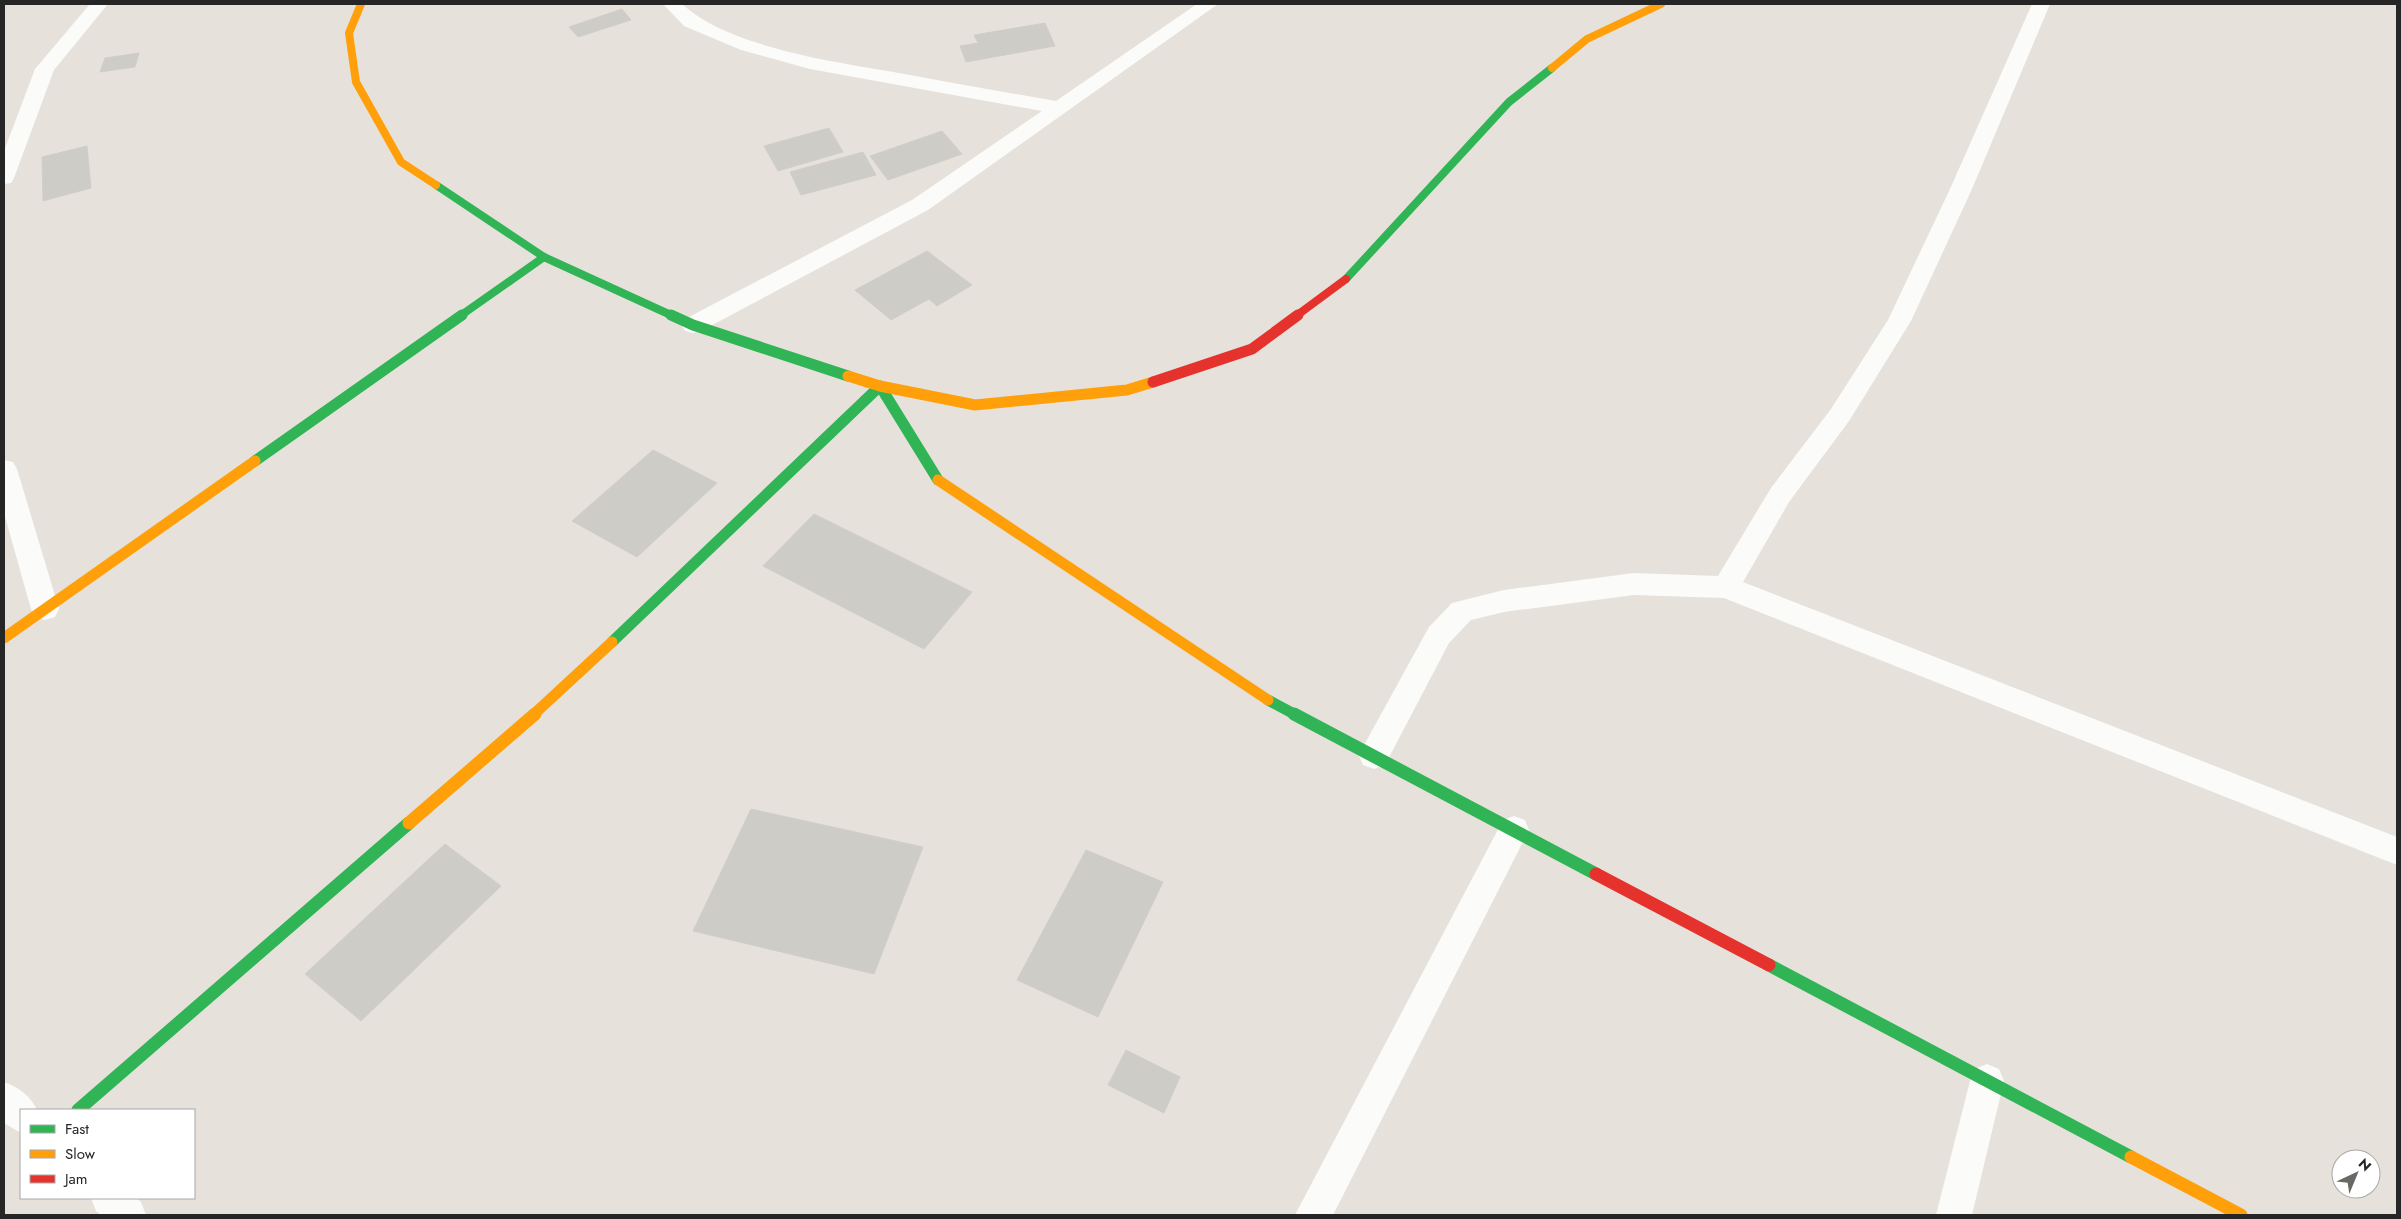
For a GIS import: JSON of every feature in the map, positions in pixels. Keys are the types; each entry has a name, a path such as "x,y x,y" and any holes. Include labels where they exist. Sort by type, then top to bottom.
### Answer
{"street":[{"path":"4,178 45,68 99,4"},
{"path":"361,4 349,33 356,82 401,162 544,257 693,325 880,386 975,405 1127,390 1252,349 1346,279 1509,102 1587,39 1661,4"},
{"path":"672,4 691,22 748,46 810,63 1061,108"},
{"path":"693,325 920,205 1209,4"},
{"path":"1726,587 1780,496 1840,415 1899,321 1961,188 2041,4"},
{"path":"4,638 544,257"},
{"path":"880,386 935,478 1257,694 2241,1215"},
{"path":"79,1109 560,692 880,386"},
{"path":"4,469 44,609"},
{"path":"1374,756 1438,635 1462,612 1504,601 1634,584 1726,587 2258,794 2397,851"},
{"path":"1313,1215 1514,830"},
{"path":"1954,1215 1987,1081"},
{"path":"4,1099 20,1114"},
{"path":"110,1199 128,1215"}],"building":[{"path":"622,9 631,20 578,37 569,27"},
{"path":"1045,23 1055,46 966,62 960,46 978,43 974,35"},
{"path":"139,53 135,67 100,72 105,58"},
{"path":"829,128 843,152 778,171 764,146"},
{"path":"942,131 962,154 888,180 870,156"},
{"path":"87,146 91,188 43,201 42,157"},
{"path":"863,152 876,175 801,195 790,172"},
{"path":"927,251 972,285 937,306 929,299 891,320 855,290"},
{"path":"653,450 717,483 637,557 572,521"},
{"path":"814,514 972,592 924,649 763,566"},
{"path":"751,809 923,847 874,974 693,931"},
{"path":"445,844 501,886 361,1021 305,974"},
{"path":"1086,850 1163,882 1098,1017 1017,980"},
{"path":"1126,1050 1180,1077 1164,1113 1108,1085"}],"traffic: fast":[{"path":"1346,279 1509,102 1552,68"},
{"path":"436,185 544,257 693,325 848,376"},
{"path":"255,461 544,257"},
{"path":"612,642 880,386 938,480"},
{"path":"1268,700 1596,874"},
{"path":"79,1109 409,823"},
{"path":"1769,965 2131,1157"}],"traffic: slow":[{"path":"361,4 349,33 356,82 401,162 436,185"},
{"path":"1552,68 1587,39 1661,4"},
{"path":"848,376 880,386 975,405 1127,390 1153,382"},
{"path":"4,638 255,461"},
{"path":"938,480 1268,700"},
{"path":"409,823 560,692 612,642"},
{"path":"2131,1157 2241,1215"}],"traffic: jam":[{"path":"1153,382 1252,349 1346,279"},
{"path":"1596,874 1769,965"}]}
